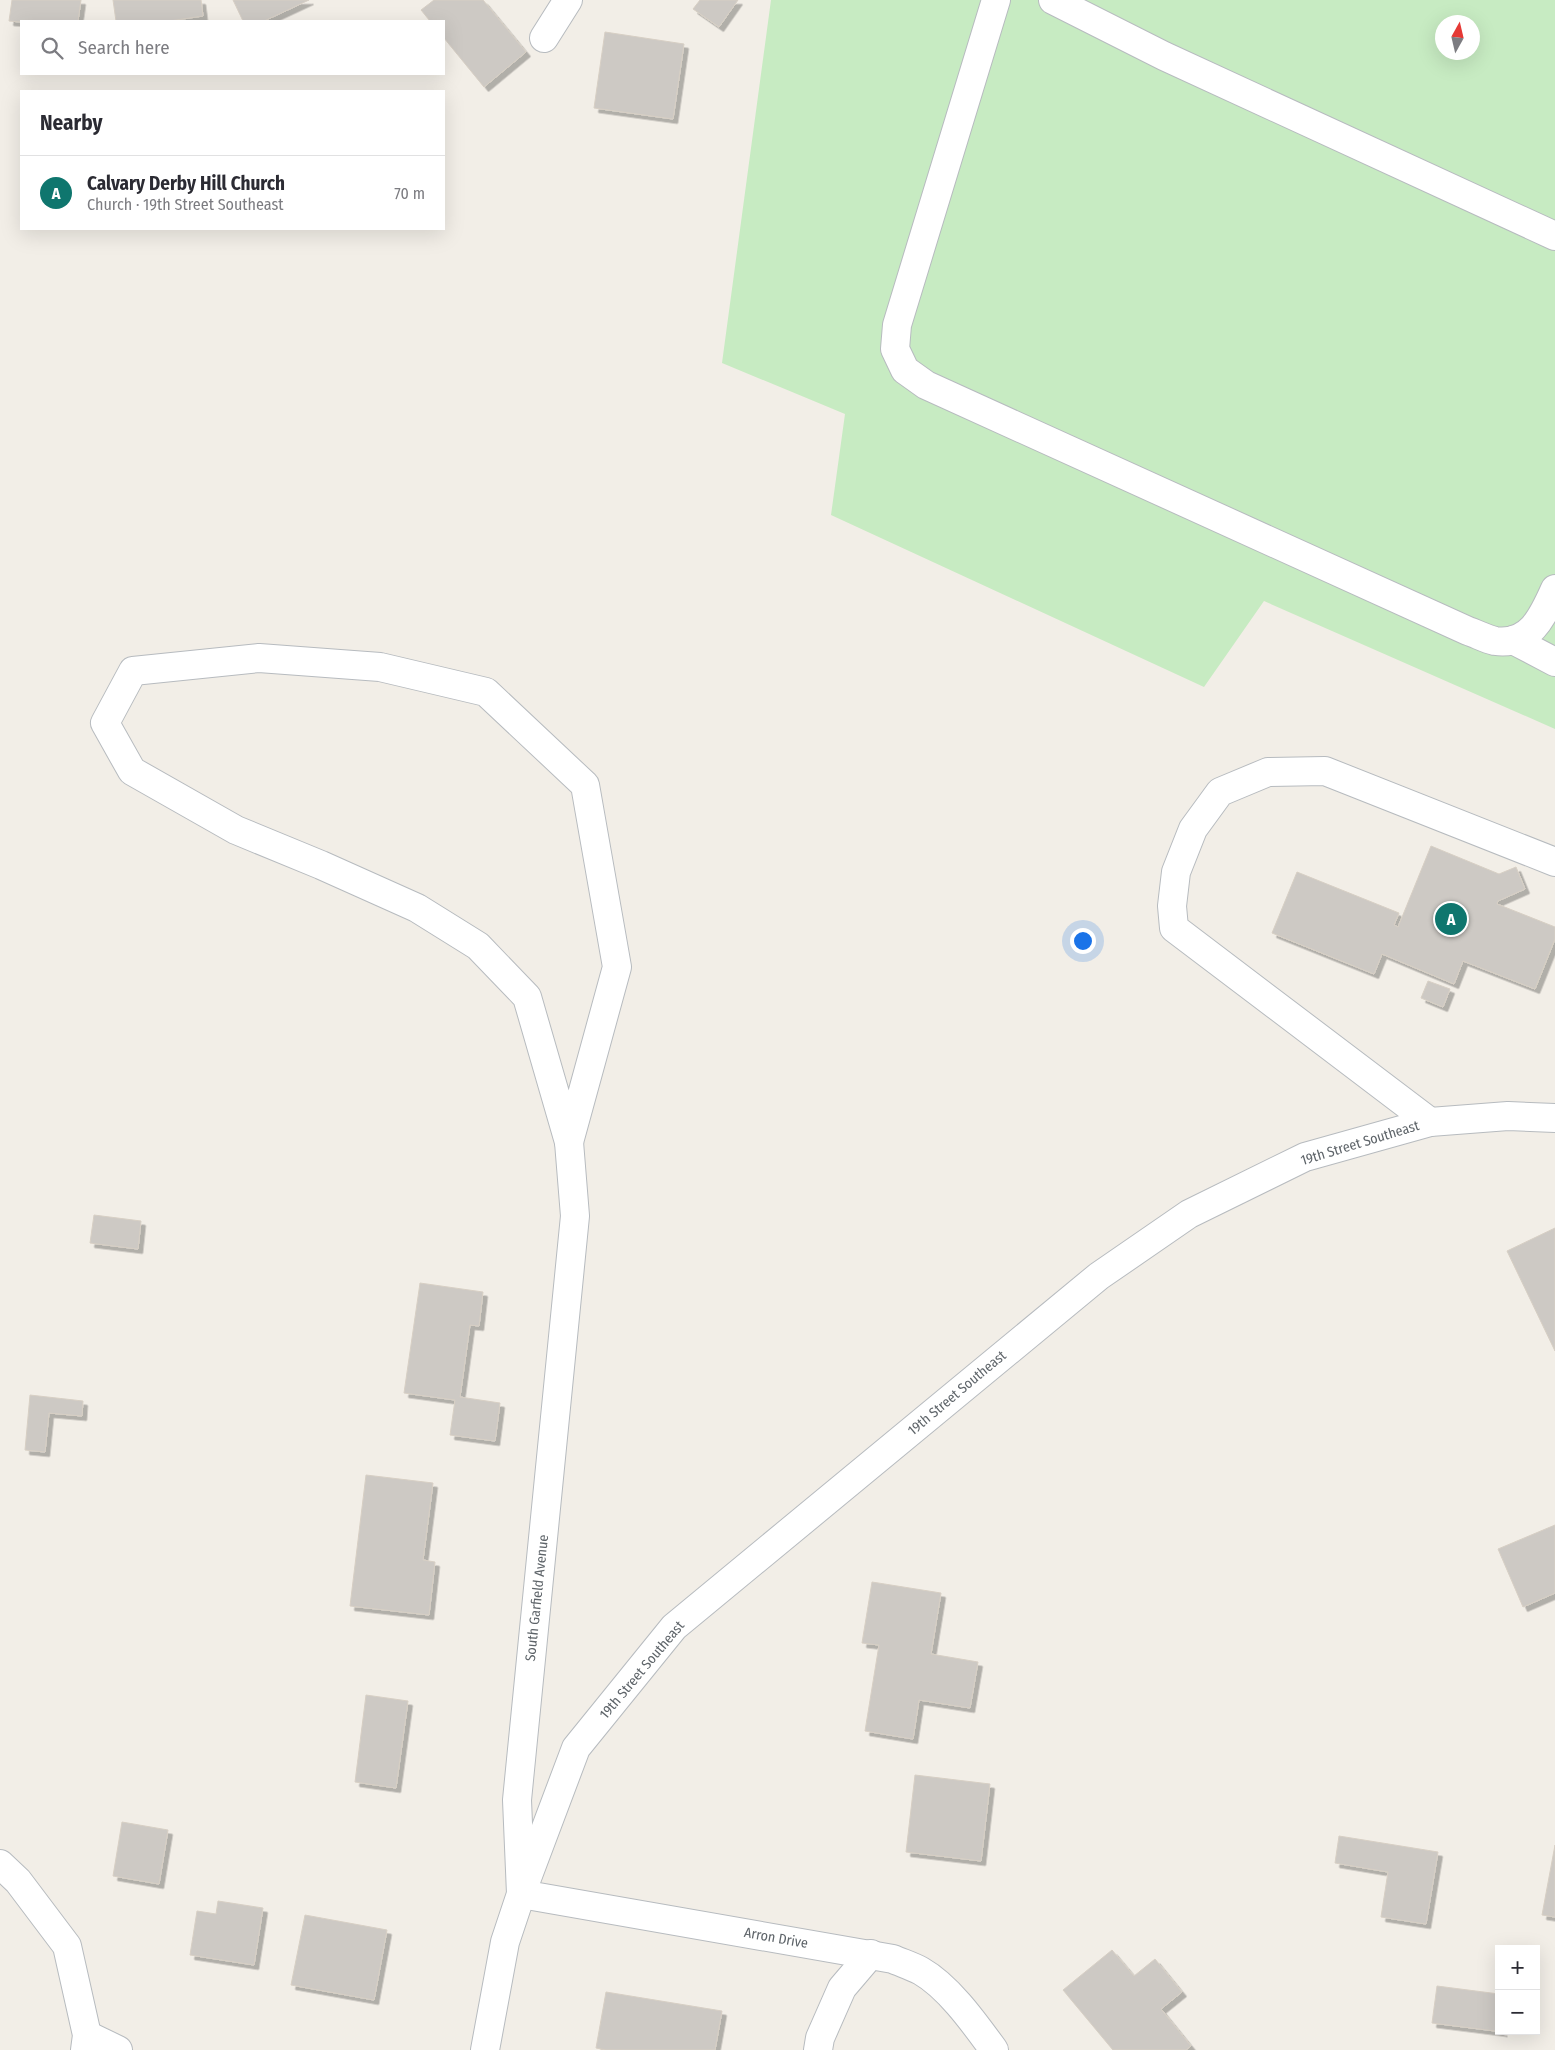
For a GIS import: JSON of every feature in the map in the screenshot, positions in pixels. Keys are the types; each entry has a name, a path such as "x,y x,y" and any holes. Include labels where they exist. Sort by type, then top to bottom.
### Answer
{"street":[{"path":"544,38 568,0"},
{"path":"996,0 897,325 895,349 905,370 926,384 1468,631 1494,641 1513,640 1536,627 1555,589"},
{"path":"1053,0 1164,56 1555,236"},
{"path":"1513,640 1555,662"},
{"path":"259,658 380,667 486,692 585,785 617,967 569,1142 528,997 478,946 417,908 236,830 132,771 105,723 133,671 259,658"},
{"path":"1430,1122 1174,928 1172,906 1176,872 1193,829 1220,792 1268,772 1325,771 1555,862"},
{"name":"19th Street Southeast","path":"521,1894 576,1748 674,1627 1099,1276 1189,1214 1305,1157 1430,1122 1508,1116 1555,1118"},
{"name":"South Garfield Avenue","path":"485,2050 505,1942 521,1894 517,1800 576,1216 569,1142"},
{"path":"0,1864 18,1881 67,1946 86,2043 118,2050"},
{"name":"Arron Drive","path":"521,1894 893,1959 922,1972 945,1991 974,2023 994,2050"},
{"path":"818,2050 820,2038 842,1988 871,1954"}],"green space":[{"path":"771,0 1555,0 1555,729 1264,601 1204,687 831,515 845,414 722,363"}],"building":[{"path":"12,0 81,0 78,20 9,21"},
{"path":"113,0 201,0 203,16 176,20 116,20"},
{"path":"233,0 309,0 266,20 243,20"},
{"path":"434,0 483,0 526,52 484,87 445,39 445,20 429,20 421,10"},
{"path":"700,0 738,0 719,27 693,9"},
{"path":"605,32 684,44 673,119 594,108"},
{"path":"1431,846 1499,874 1516,867 1525,889 1498,901 1497,904 1555,927 1555,939 1535,989 1463,961 1454,984 1382,954 1374,974 1272,933 1297,872 1399,913 1394,925 1398,927"},
{"path":"1428,981 1450,989 1443,1007 1421,998"},
{"path":"94,1215 141,1221 138,1249 90,1243"},
{"path":"1555,1228 1555,1351 1507,1251"},
{"path":"420,1283 483,1292 479,1326 470,1325 460,1397 500,1403 495,1441 450,1435 455,1400 404,1393"},
{"path":"30,1395 83,1401 82,1416 49,1413 45,1452 25,1450"},
{"path":"366,1475 433,1483 423,1560 435,1562 429,1615 350,1606"},
{"path":"1555,1525 1555,1593 1523,1607 1498,1549"},
{"path":"872,1582 941,1593 931,1654 978,1662 970,1708 919,1700 913,1739 865,1731 879,1645 862,1643"},
{"path":"366,1695 408,1701 396,1788 355,1782"},
{"path":"915,1775 990,1784 981,1861 906,1852"},
{"path":"122,1822 168,1830 159,1884 113,1876"},
{"path":"1339,1836 1438,1852 1426,1924 1381,1917 1388,1872 1335,1863"},
{"path":"1555,1845 1555,1917 1542,1915"},
{"path":"218,1901 263,1908 254,1965 190,1955 197,1911 216,1914"},
{"path":"305,1915 387,1930 374,2000 291,1985"},
{"path":"1112,1950 1134,1976 1155,1959 1182,1992 1161,2009 1191,2046 1186,2050 1113,2050 1063,1990"},
{"path":"1437,1986 1495,1993 1495,2031 1432,2023"},
{"path":"606,1992 722,2011 715,2050 606,2050 596,2048"}],"place":[{"name":"Calvary Derby Hill Church","path":"1451,919"}]}
